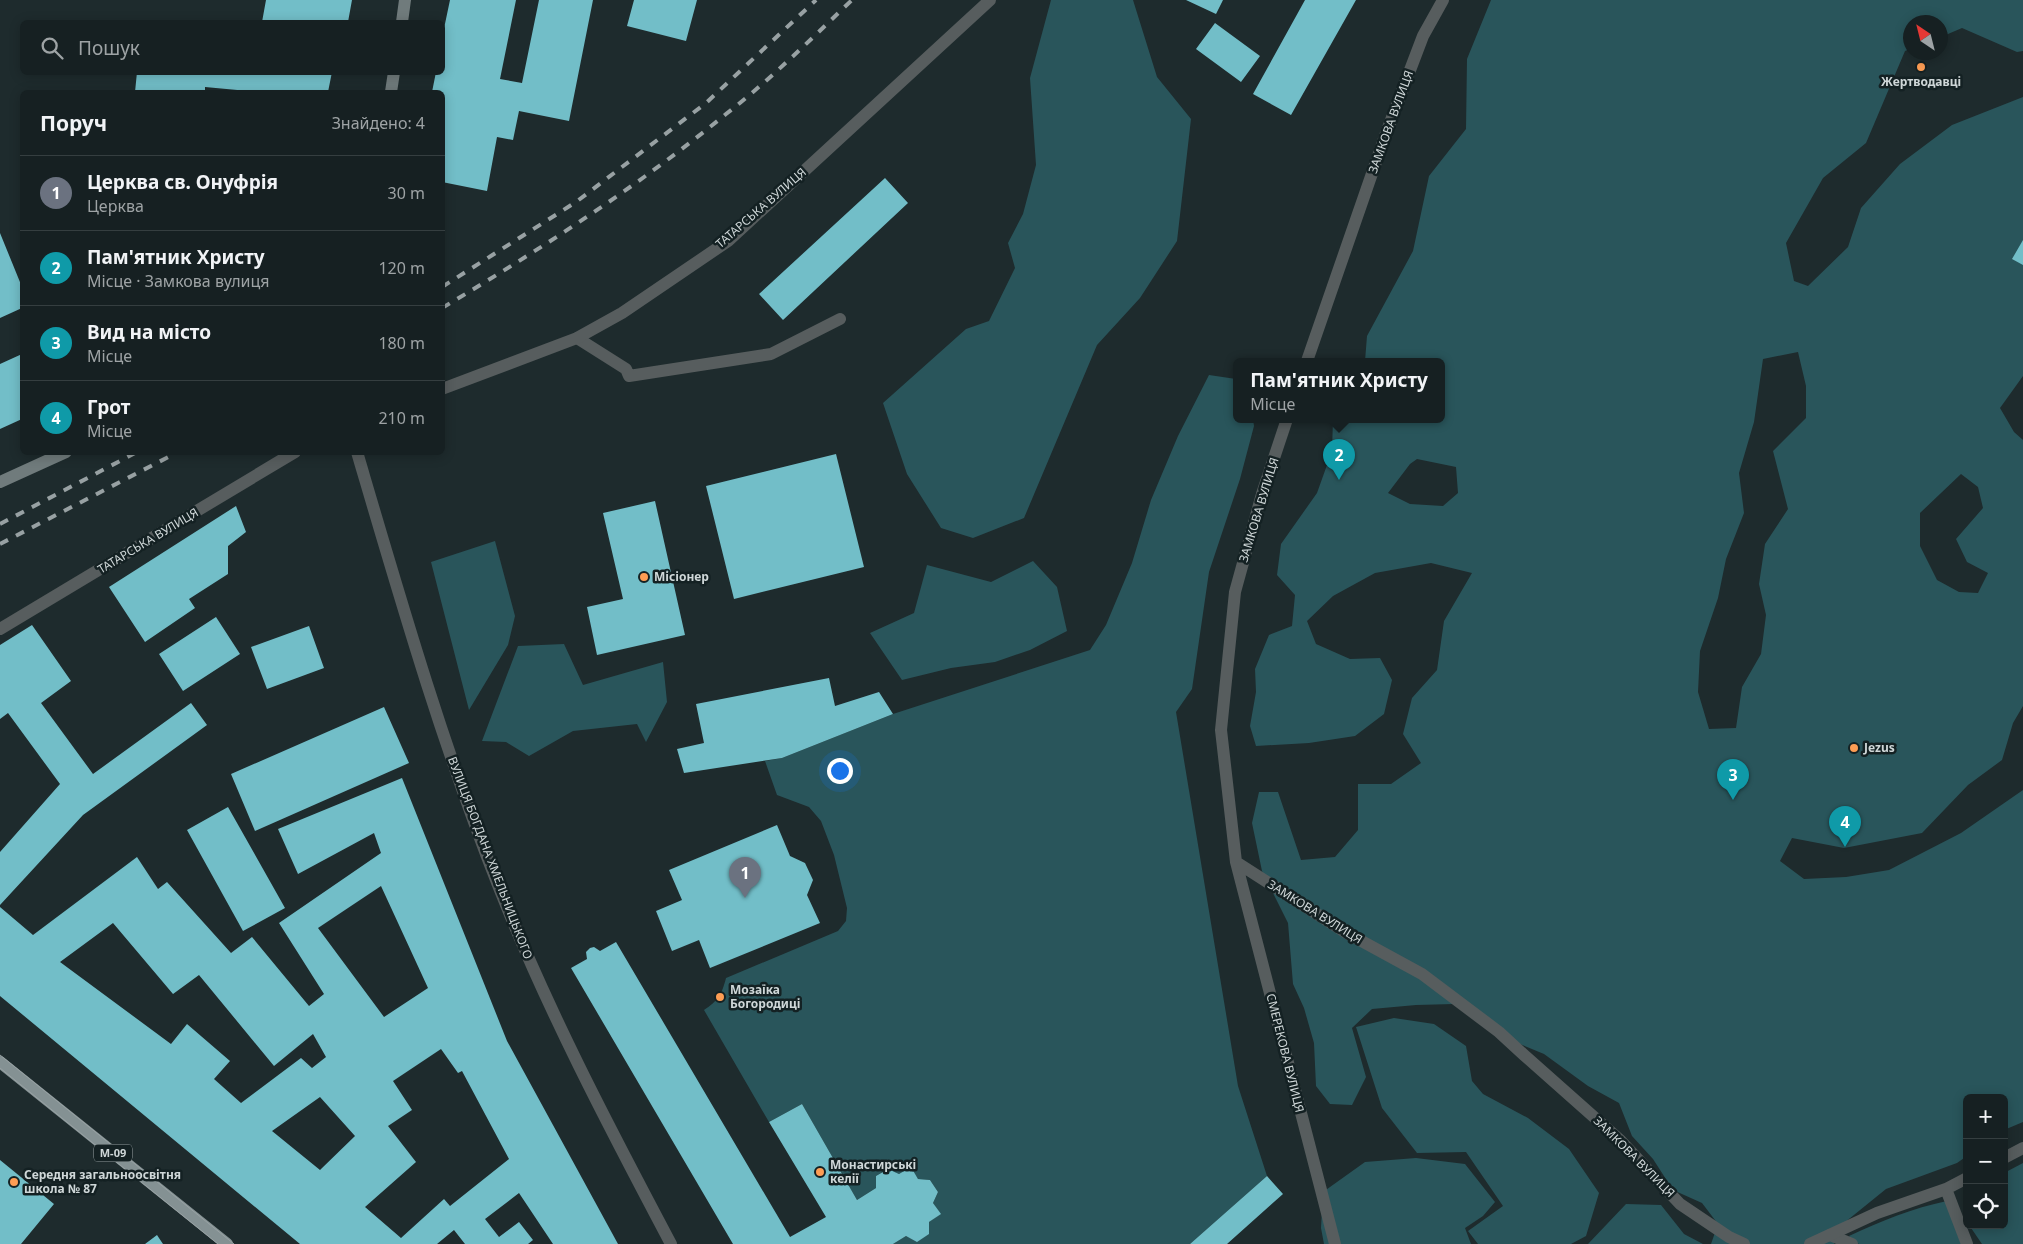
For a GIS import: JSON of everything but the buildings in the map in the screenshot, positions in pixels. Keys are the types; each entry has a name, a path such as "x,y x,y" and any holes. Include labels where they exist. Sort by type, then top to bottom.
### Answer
{"main road":[{"path":"402,20 405,0"},
{"path":"391,90 394,75"},
{"path":"0,482 59,455"},
{"name":"М-09","path":"0,1062 227,1244"}],"street":[{"name":"ТАТАРСЬКА ВУЛИЦЯ","path":"445,388 577,338 622,312 728,240 990,0"},
{"name":"ЗАМКОВА ВУЛИЦЯ","path":"1308,358 1385,136 1423,36 1443,0"},
{"path":"577,338 626,368 629,376 771,354 840,319"},
{"name":"ЗАМКОВА ВУЛИЦЯ","path":"1286,423 1262,494 1235,592 1221,730 1236,862 1345,932 1422,974 1499,1032 1524,1054 1621,1141 1680,1204 1729,1237 1744,1244"},
{"name":"ТАТАРСЬКА ВУЛИЦЯ","path":"0,629 290,455"},
{"name":"ВУЛИЦЯ БОГДАНА ХМЕЛЬНИЦЬКОГО","path":"358,455 450,759 500,890 551,1010 613,1134 672,1244"},
{"name":"СМЕРЕКОВА ВУЛИЦЯ","path":"1236,862 1335,1244"},
{"path":"2008,1156 2023,1148"},
{"path":"1810,1244 1878,1214 1946,1189 1963,1180"},
{"path":"1946,1189 1967,1244"},
{"path":"1830,1235 1852,1244"}],"shaded area":[{"path":"1051,0 1133,0 1157,77 1191,119 1177,241 1140,298 1097,345 1024,518 973,538 941,528 907,474 883,403 966,329 989,321 1015,268 1008,243 1023,214 1036,165 1030,78"},
{"path":"1491,0 2023,0 2023,51 2017,52 1962,28 1948,34 1948,15 1903,15 1903,56 1866,143 1823,178 1786,243 1794,281 1808,286 1848,247 1861,208 1900,164 1952,125 2023,97 2023,376 2000,408 2014,432 2023,440 2023,706 2013,723 2002,760 1968,785 1922,833 1844,848 1792,838 1780,861 1804,879 1846,877 1889,870 1961,833 2023,790 2023,1122 2008,1128 2008,1094 1963,1094 1963,1159 1957,1163 1886,1189 1844,1223 1834,1244 1711,1244 1718,1224 1702,1203 1673,1190 1653,1159 1632,1136 1619,1103 1588,1086 1544,1054 1498,1035 1454,1004 1372,1009 1352,1028 1366,1077 1352,1105 1330,1104 1316,1086 1314,1043 1304,1008 1293,984 1288,923 1262,871 1252,823 1259,792 1278,792 1301,860 1335,857 1358,830 1358,784 1391,784 1421,763 1403,734 1412,698 1437,670 1444,621 1472,573 1431,563 1375,573 1333,596 1307,621 1316,644 1350,659 1380,658 1392,680 1384,714 1355,736 1309,743 1256,746 1250,726 1256,692 1255,669 1269,635 1292,626 1295,595 1277,575 1281,544 1317,493 1332,451 1333,423 1445,423 1445,358 1365,358 1367,336 1413,251 1429,176 1466,129 1467,59","holes":["1798,352 1806,386 1806,418 1773,451 1788,509 1765,544 1759,584 1766,615 1761,654 1742,687 1736,728 1709,729 1698,692 1700,651 1718,598 1726,559 1744,513 1739,473 1754,422 1763,359","1417,459 1456,467 1458,493 1443,506 1410,504 1388,493 1410,464","1961,474 1978,487 1983,508 1956,539 1967,562 1988,573 1978,593 1959,592 1937,580 1920,546 1920,513"]},
{"path":"1209,375 1233,379 1233,423 1254,423 1254,426 1240,479 1209,572 1192,689 1176,712 1238,1086 1267,1176 1190,1244 893,1244 906,1236 917,1241 929,1222 940,1214 933,1203 938,1192 930,1180 918,1179 911,1168 899,1174 887,1169 876,1176 876,1188 857,1200 802,1104 769,1122 704,1010 719,997 726,978 838,931 846,921 847,908 834,855 821,821 809,807 777,795 765,761 782,758 893,714 1090,650 1106,625 1132,563 1151,500 1178,436"},
{"path":"495,541 515,616 508,645 469,710 431,562"},
{"path":"1033,561 1057,587 1067,631 1030,650 995,662 951,668 902,680 870,633 914,613 927,565 991,582"},
{"path":"564,644 583,685 663,662 667,702 646,742 637,724 573,731 529,756 506,742 482,741 518,646"},
{"path":"1394,1018 1434,1024 1466,1046 1472,1081 1483,1094 1528,1118 1569,1149 1599,1193 1586,1236 1571,1244 1478,1244 1468,1231 1503,1206 1466,1152 1417,1153 1382,1108 1356,1027"},
{"path":"1416,1158 1465,1164 1495,1202 1483,1216 1465,1228 1471,1244 1324,1244 1321,1228 1323,1192 1365,1162"},
{"path":"2023,1163 2023,1244 1982,1244 1972,1229 2008,1229 2008,1171"},
{"path":"1947,1201 1963,1244 1859,1244 1849,1236 1922,1207"},
{"path":"1626,1204 1661,1205 1684,1234 1703,1244 1588,1244"}],"tram line":[{"path":"0,1055 234,1244"},
{"path":"0,1068 218,1244"}],"railway":[{"path":"445,285 576,202 706,103 816,0"},
{"path":"445,306 552,240 658,167 743,101 852,0"},
{"path":"0,524 131,455"},
{"path":"0,544 172,455"}],"place":[{"name":"Жертводавцi","path":"1921,67"},
{"name":"Пам'ятник Христу","path":"1339,480"},
{"name":"Місіонер","path":"644,577"},
{"name":"Jezus","path":"1854,748"},
{"name":"Вид на місто","path":"1733,800"},
{"name":"Грот","path":"1845,847"},
{"name":"Церква св. Онуфрія","path":"745,898"},
{"name":"Мозаїка Богородиці","path":"720,997"},
{"name":"Монастирські келії","path":"820,1172"},
{"name":"Середня загальноосвітня школа № 87","path":"14,1182"}]}
